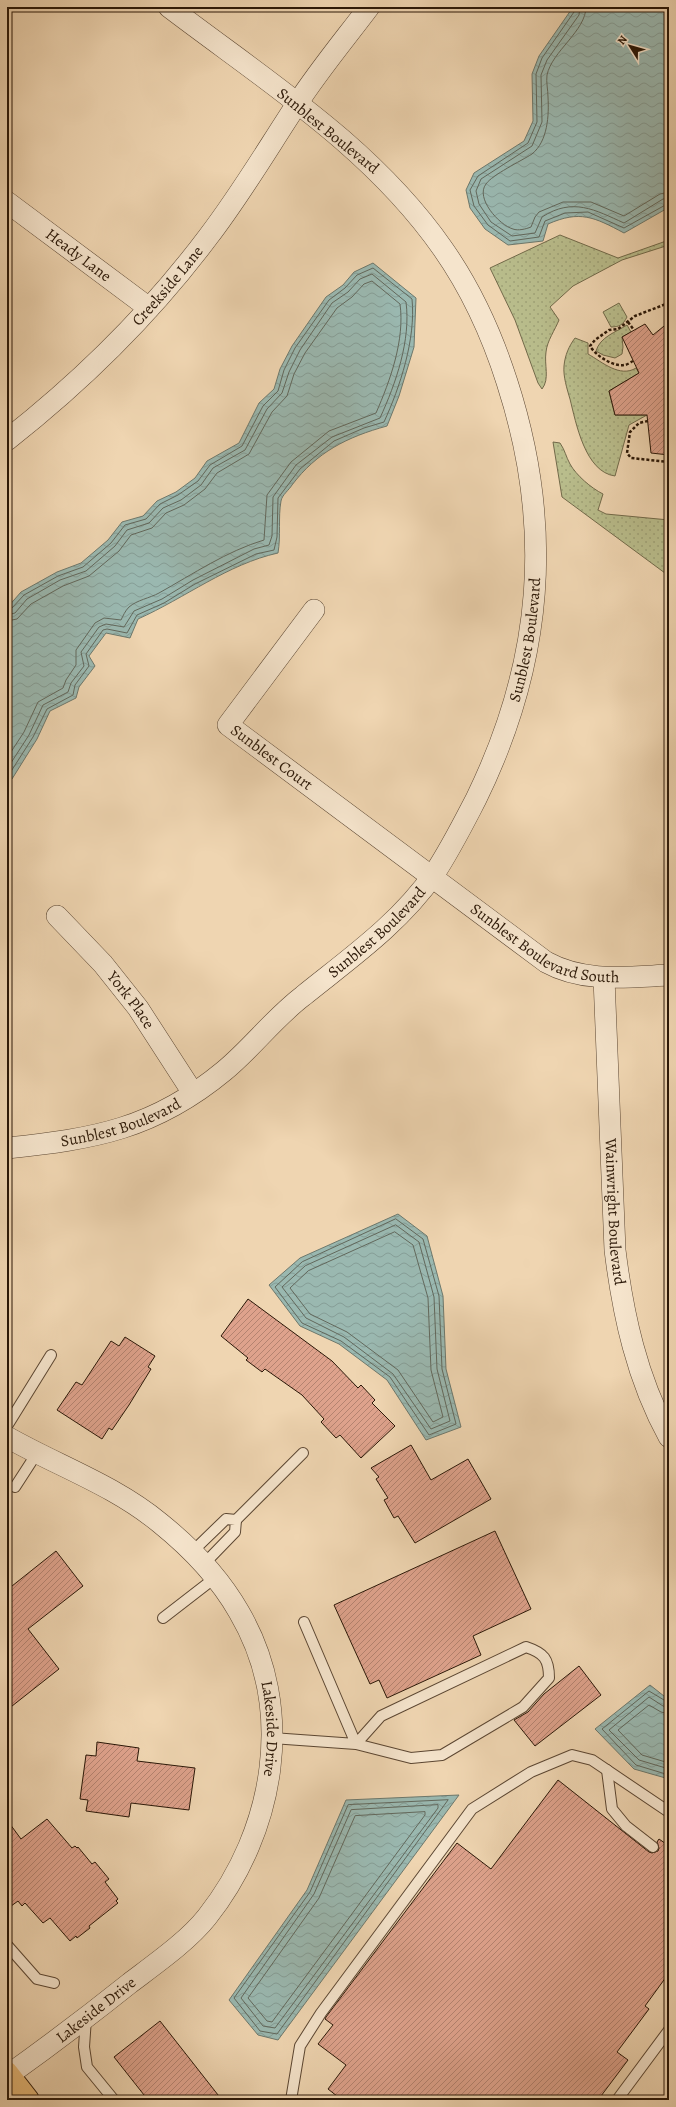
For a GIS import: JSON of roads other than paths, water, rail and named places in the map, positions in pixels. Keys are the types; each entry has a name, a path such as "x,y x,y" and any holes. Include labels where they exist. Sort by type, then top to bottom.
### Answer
{"main road":[{"path":"11,2073 28,2100"}],"street":[{"name":"Sunblest Boulevard","path":"7,1148 69,1141 110,1133 146,1120 194,1093 227,1069 298,1000 343,966 383,931 432,876 460,829 486,778 509,721 522,676 532,623 535,571 535,527 530,468 520,423 501,364 481,316 457,270 429,230 387,179 355,149 169,7"},
{"name":"Creekside Lane","path":"7,440 80,378 117,343 149,308 207,238 227,211 297,104 369,7"},
{"name":"Heady Lane","path":"7,202 149,308"},
{"name":"Sunblest Court","path":"314,610 228,725 432,876"},
{"name":"Sunblest Boulevard South","path":"432,876 546,962 566,971 604,978 669,975"},
{"name":"York Place","path":"57,916 103,964 138,1008 194,1093"},
{"name":"Wainwright Boulevard","path":"604,978 615,1250 620,1290 639,1368 647,1392 669,1437"},
{"name":"Lakeside Drive","path":"7,1437 104,1485 136,1505 159,1522 204,1564 240,1613 259,1656 267,1690 272,1738 270,1781 260,1822 236,1874 206,1918 165,1957 11,2073"}],"lane":[{"path":"7,1426 51,1355"},
{"path":"16,1487 37,1453"},
{"path":"163,1618 204,1564 235,1532 236,1520 303,1453"},
{"path":"204,1564 226,1519 236,1520"},
{"path":"304,1622 356,1744"},
{"path":"272,1738 356,1744 411,1758 442,1755 522,1707 549,1678 549,1665 540,1652 526,1647 381,1716 356,1744"},
{"path":"291,2100 300,2046 321,2013 472,1809 531,1772 572,1755 592,1760 669,1812"},
{"path":"607,1770 612,1809 626,1826 653,1847"},
{"path":"7,1945 37,1979 54,1983"},
{"path":"86,2017 84,2047 87,2067 114,2100"},
{"path":"617,2100 669,2030"}],"water":[{"path":"571,7 667,7 669,205 666,209 624,233 595,219 578,216 569,217 548,224 543,241 508,245 485,229 470,208 466,190 474,173 524,141 533,121 532,74 539,56 571,10"},
{"path":"373,263 416,298 414,347 399,396 387,426 359,435 334,447 312,463 302,473 282,499 280,507 278,553 260,558 224,573 138,619 130,638 106,633 89,656 95,666 79,687 76,698 50,711 37,739 12,779 7,778 7,608 21,592 57,572 81,563 108,540 122,522 143,516 157,501 176,492 195,478 207,461 239,443 259,403 274,389 280,369 292,346 326,297 343,285 354,272"},
{"path":"398,1214 427,1236 443,1296 446,1369 461,1427 426,1440 387,1380 339,1344 300,1326 269,1285 300,1258"},
{"path":"650,1685 669,1700 669,1779 634,1769 595,1729"},
{"path":"459,1795 278,2040 258,2035 229,2000 307,1890 346,1800"}]}
